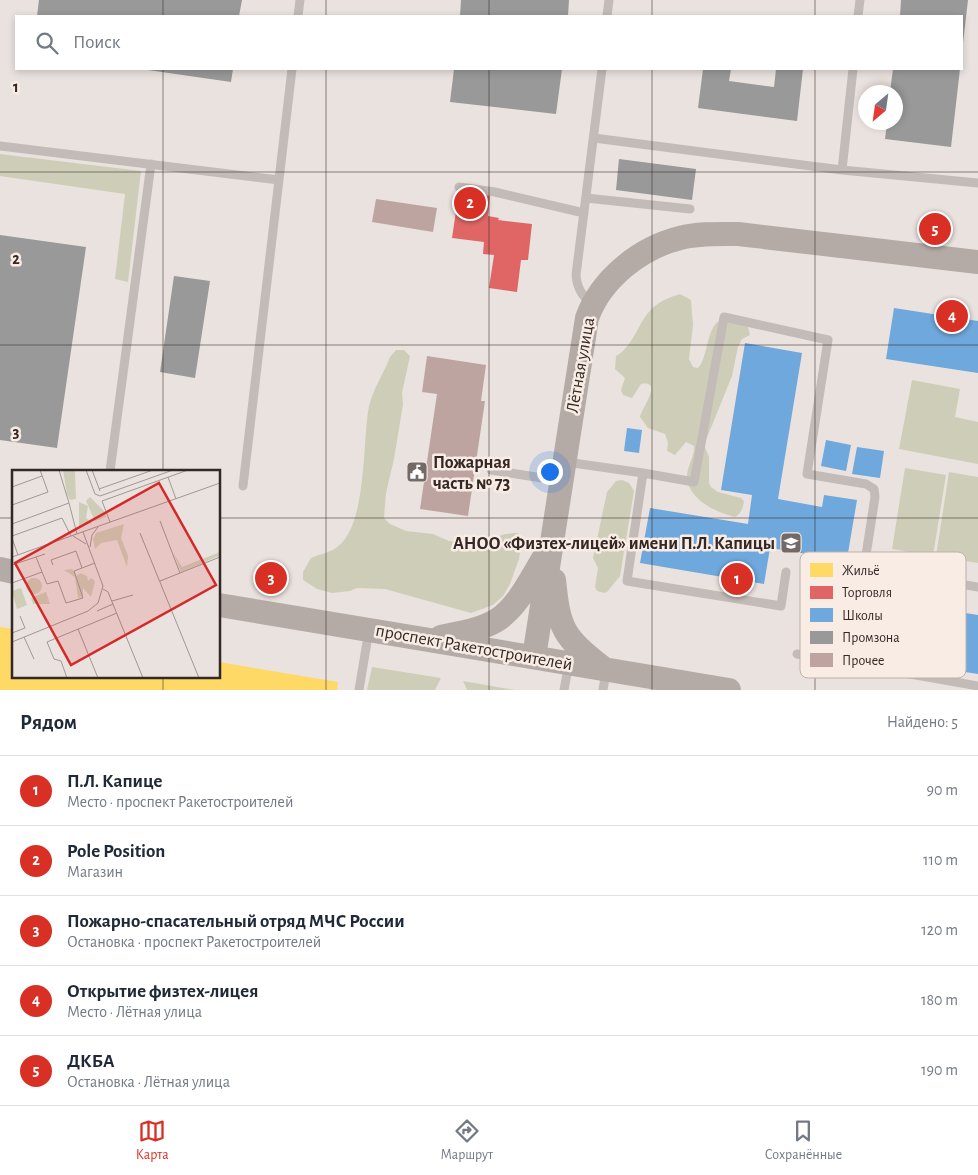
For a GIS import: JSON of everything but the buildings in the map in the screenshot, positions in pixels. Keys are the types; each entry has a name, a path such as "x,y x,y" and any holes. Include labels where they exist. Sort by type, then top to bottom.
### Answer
{"street":[{"name":"Лётная улица","path":"534,657 587,318 592,305 619,272 642,254 659,245 682,237 706,234 738,234 978,262"},
{"path":"430,640 463,633 498,619 517,599 551,546"},
{"path":"551,546 557,606 561,624 568,637 605,676"},
{"name":"проспект Ракетостроителей","path":"220,605 569,663 605,676 729,690"}],"lane":[{"path":"298,15 300,0"},
{"path":"608,15 609,0"},
{"path":"858,15 860,0"},
{"path":"243,486 292,70"},
{"path":"592,305 581,294 577,285 576,275 602,70"},
{"path":"842,170 853,70"},
{"path":"594,138 842,170 978,183"},
{"path":"0,146 278,180"},
{"path":"110,470 152,164"},
{"path":"459,187 495,192 584,214"},
{"path":"586,198 690,208"},
{"path":"491,470 643,473 694,482 724,317 828,340 807,474 866,484 874,489 875,497 866,552"},
{"path":"643,473 627,581 781,606 786,572"},
{"path":"359,690 369,630"},
{"path":"564,690 569,663"},
{"path":"930,678 978,686"}],"green space":[{"path":"0,154 141,171 128,282 115,279 125,194 0,176"},
{"path":"680,294 691,300 693,325 689,359 693,367 698,368 702,363 711,332 719,321 725,320 748,327 750,335 742,339 738,347 732,376 704,445 709,457 709,483 711,487 718,492 741,498 744,501 739,514 735,517 704,504 692,492 687,476 694,446 686,442 675,455 667,451 668,443 665,434 648,428 640,417 650,396 651,386 641,384 632,398 623,395 621,390 625,378 615,369 616,356 628,346 649,311 661,302"},
{"path":"396,350 404,350 410,356 402,393 403,404 386,493 384,518 390,524 406,531 433,534 449,541 458,542 473,550 488,548 497,537 503,534 517,533 521,535 519,559 510,584 503,596 493,605 471,613 385,589 357,588 350,591 332,593 317,589 303,580 303,572 311,558 336,548 346,537 354,521 362,482 369,406 390,357"},
{"path":"912,380 960,389 955,417 978,422 978,464 899,449"},
{"path":"905,468 946,475 934,552 910,552 892,549"},
{"path":"949,472 978,477 978,563 966,561 966,552 937,552"},
{"path":"622,480 629,483 634,491 620,576 604,593 597,591 595,587 598,568 593,558 607,492 616,481"},
{"path":"372,667 441,678 435,690 367,690"},
{"path":"463,681 515,690 467,690"}],"place":[{"name":"Pole Position","path":"470,203"},
{"name":"ДКБА","path":"935,229"},
{"name":"Открытие физтех-лицея","path":"952,316"},
{"name":"Пожарная часть № 73","path":"417,472"},
{"name":"АНОО «Физтех-лицей» имени П.Л. Капицы","path":"791,543"},
{"name":"Пожарно-спасательный отряд МЧС России","path":"271,578"},
{"name":"П.Л. Капице","path":"737,579"}]}
